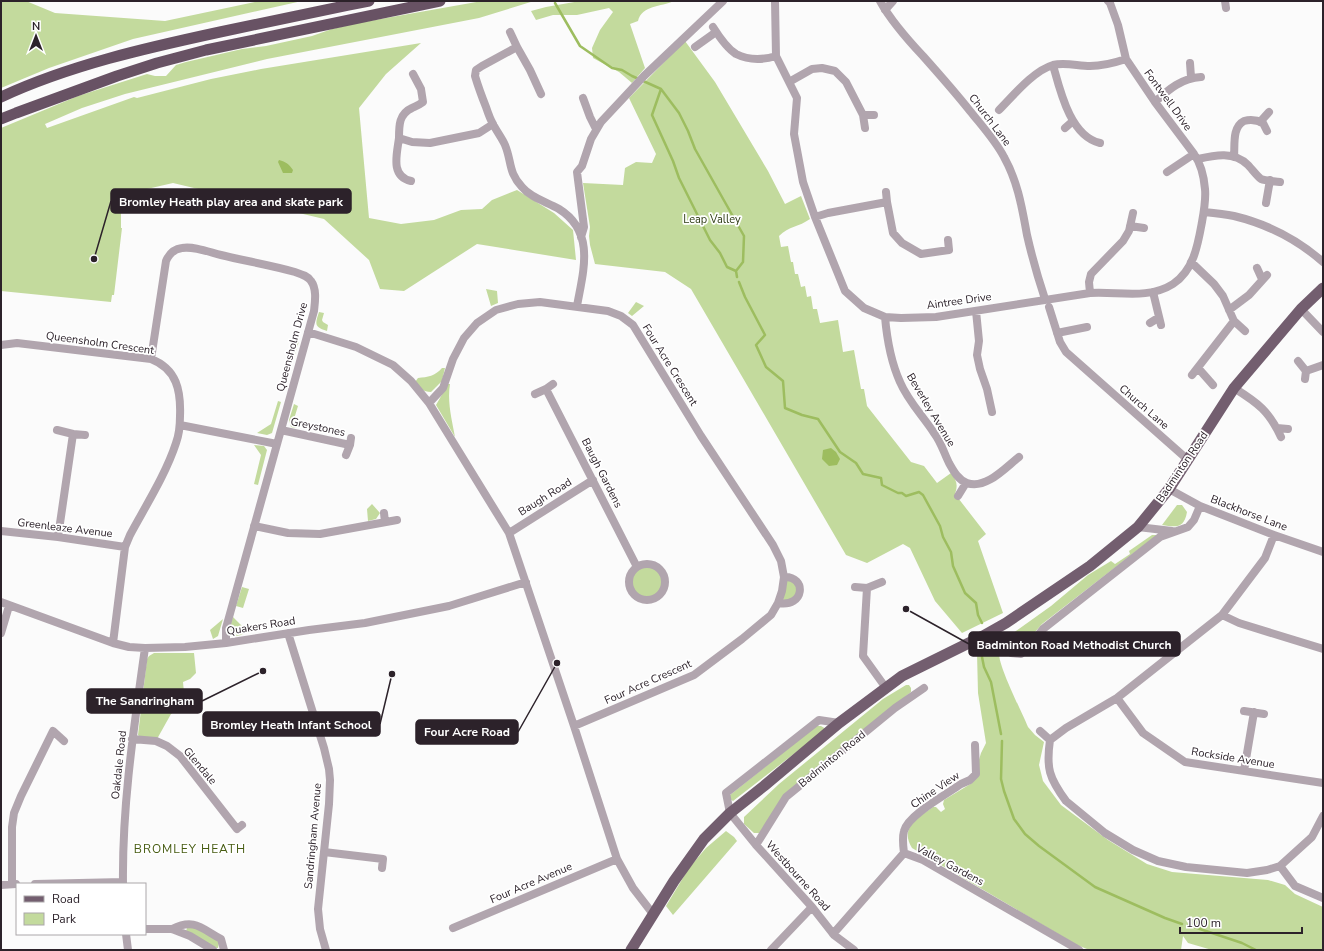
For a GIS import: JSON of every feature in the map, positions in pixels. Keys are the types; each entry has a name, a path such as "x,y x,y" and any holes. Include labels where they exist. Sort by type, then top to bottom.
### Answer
{"highway":[{"path":"1,97 66,72 140,50 369,1"},
{"path":"1,119 16,112 110,78 157,63 206,50 440,1"}],"main road":[{"name":"Badminton Road","path":"631,950 674,881 704,839 730,813 840,723 902,676 992,630 1025,610 1090,566 1138,527 1169,489 1234,388 1301,309 1323,288"}],"street":[{"path":"581,236 584,227 577,172 582,166 596,129 641,79 723,1"},
{"name":"Aintree Drive","path":"775,1 776,56 797,98 794,134 803,182 815,217 845,291 864,308 885,317 936,317 1047,303 1090,293 1101,292 1136,294 1153,292 1173,284 1184,274 1192,262 1196,251 1204,212"},
{"name":"Church Lane","path":"880,1 885,10 906,37 947,83 997,145 1005,158 1014,176 1020,196 1035,271 1060,342 1066,352 1188,460"},
{"path":"885,10 892,1"},
{"name":"Fontwell Drive","path":"1110,2 1118,25 1126,59 1155,102 1196,157 1202,174 1205,190 1204,212"},
{"path":"695,47 714,30 735,53 747,58 758,59 768,59 776,56"},
{"path":"510,32 541,94"},
{"path":"517,47 476,70 475,76 493,124 501,136 506,148 511,171 522,188 560,210 578,228 584,246 585,259 577,306"},
{"path":"999,110 1039,72 1053,65 1107,65 1126,59"},
{"path":"1190,63 1191,77"},
{"path":"1053,65 1064,102 1073,121 1089,139 1100,143"},
{"path":"789,82 812,69 822,68 835,72 846,82 863,115 865,128"},
{"path":"411,181 399,174 396,169 399,121 404,113 423,102 421,89 413,74"},
{"path":"1155,102 1175,85 1191,77 1202,77"},
{"path":"583,98 596,129"},
{"path":"1260,122 1269,112"},
{"path":"863,115 874,115"},
{"path":"1234,157 1236,129 1240,123 1248,120 1260,122 1265,126 1267,131"},
{"path":"1065,128 1073,121"},
{"path":"399,138 412,142 430,143 479,133 493,124"},
{"path":"1167,172 1196,157 1226,155 1245,162 1260,178 1280,182"},
{"path":"1266,203 1270,180"},
{"path":"886,192 886,202 893,233 908,247 922,254 950,250 948,240"},
{"path":"815,217 828,213 886,202"},
{"path":"1204,212 1234,216 1267,226 1293,240 1323,262"},
{"path":"1090,293 1091,274 1123,241 1129,231 1132,213"},
{"path":"1130,226 1144,228"},
{"name":"Queensholm Drive","path":"151,359 166,261 169,254 175,250 192,248 295,272 312,281 315,289 314,311 226,628 226,643"},
{"path":"1192,262 1214,284 1222,296 1234,321 1245,331"},
{"path":"1229,310 1249,295 1264,277 1257,268"},
{"path":"1150,323 1160,322 1153,292"},
{"name":"Four Acre Crescent","path":"429,403 442,388 453,359 464,338 477,323 496,310 518,304 540,302 608,311 621,316 633,325 702,436 773,545 781,561 784,577 778,603 771,615 742,640 694,675 574,726"},
{"path":"1301,309 1323,332"},
{"path":"976,311 980,369 987,389 992,412"},
{"name":"Beverley Avenue","path":"885,317 890,356 900,384 904,392 935,434 956,475 966,483"},
{"path":"1192,376 1234,321"},
{"path":"1057,334 1087,326"},
{"path":"308,332 356,347 393,365 411,381 429,403 509,533 617,859 633,888 653,914"},
{"name":"Queensholm Crescent","path":"1,345 17,343 151,359 160,363 171,373 178,387 180,425 177,442 170,461 125,547 113,643"},
{"path":"1298,361 1306,371 1305,379"},
{"path":"1306,371 1323,365"},
{"path":"1198,368 1213,385"},
{"name":"Baugh Gardens","path":"535,394 549,386 593,480 637,567"},
{"path":"1234,388 1267,412 1281,437"},
{"path":"180,425 277,444"},
{"path":"1277,428 1288,429"},
{"path":"57,430 85,435"},
{"name":"Greystones","path":"281,430 350,441 346,455"},
{"path":"58,537 73,434"},
{"path":"958,496 966,483 975,484 987,481 998,475 1008,461 1019,457"},
{"name":"Baugh Road","path":"509,533 593,480"},
{"name":"Blackhorse Lane","path":"1169,489 1200,506 1274,535 1323,552"},
{"path":"992,630 1010,653 1021,654 1028,648 1043,629 1160,537 1188,527 1194,520 1200,506"},
{"path":"384,513 385,522"},
{"path":"254,526 288,533 320,534 397,520"},
{"path":"1138,527 1174,531"},
{"name":"Greenleaze Avenue","path":"1,531 58,537 125,547"},
{"path":"1274,535 1265,558 1222,615 1117,698 1066,728 1050,740 1048,758 1050,772 1052,781 1066,801 1105,833 1132,850 1158,861 1186,867 1247,873 1267,870 1280,866 1312,837 1323,816"},
{"path":"645,564 651,564 662,571 665,578 665,583 660,594 647,600 636,596 632,590 630,582 632,573 637,567 645,564"},
{"path":"778,603 789,604 796,600 800,593 800,585 796,580 784,577"},
{"name":"Quakers Road","path":"1,602 113,643 129,647 185,647 226,643 365,623 449,606 526,582"},
{"path":"855,587 867,588 882,582"},
{"path":"867,588 863,656 886,688"},
{"path":"1,633 9,606"},
{"path":"1222,615 1239,623 1323,649"},
{"name":"Sandringham Avenue","path":"288,633 324,748 329,769 330,791 318,909 320,929 326,950"},
{"name":"Oakdale Road","path":"123,883 126,796 132,739 145,648"},
{"name":"Badminton Road","path":"756,845 786,797 895,708 924,688"},
{"name":"Rockside Avenue","path":"1117,698 1143,733 1185,762 1323,783"},
{"path":"1244,711 1264,714"},
{"path":"1244,771 1254,712"},
{"path":"730,813 726,793 819,720 840,723"},
{"path":"1,885 14,884 12,827 14,813 20,796 51,729 64,741"},
{"path":"1040,731 1050,740"},
{"name":"Glendale","path":"132,739 156,741 167,746 180,756 238,830"},
{"name":"Chine View","path":"904,853 902,838 904,829 915,815 970,780 976,774 975,745"},
{"name":"Westbourne Road","path":"730,813 756,845 812,907 833,934 854,950"},
{"path":"382,868 384,850"},
{"path":"324,852 383,859"},
{"name":"Valley Gardens","path":"833,934 904,853 922,860 1079,950"},
{"name":"Four Acre Avenue","path":"453,928 617,859"},
{"path":"1280,866 1295,886 1323,898"},
{"path":"771,950 812,907"},
{"path":"172,929 182,924 194,924 221,939 224,950"},
{"path":"146,929 172,929 190,936 213,950"},
{"path":"126,935 128,950"}],"green space":[{"path":"26,1 55,13 165,21 260,1 302,1 133,39 49,68 1,88 1,2"},
{"path":"482,1 534,1 479,18 267,59 125,94 82,108 45,124 47,128 134,97 137,98 211,79 261,69 421,43 386,74 359,108 369,218 401,224 434,220 461,210 482,209 492,200 517,190 554,213 573,230 576,260 477,244 404,291 380,289 369,260 324,219 173,183 121,195 122,228 114,295 112,295 111,302 1,291 1,128 78,96 147,74 166,76 176,65 186,62 242,49 266,46 312,36 332,29 358,23"},
{"path":"580,1 674,1 648,9 643,12 638,21 630,24 645,68 632,83 619,72 593,58 592,48 600,30 613,12 609,8 577,15 553,15 536,20 531,11"},
{"name":"Leap Valley","path":"685,41 715,82 768,171 785,204 801,196 810,219 787,230 779,236 781,247 788,246 795,274 798,274 801,287 805,286 807,297 811,296 813,309 817,309 820,323 838,320 843,352 854,350 861,389 864,389 867,406 911,462 924,466 937,483 951,473 955,478 957,486 955,494 986,534 978,541 1003,613 962,633 935,601 910,548 903,544 867,563 846,555 691,289 665,272 595,264 590,245 590,227 583,183 623,185 625,168 636,162 652,163 656,154 629,98"},
{"path":"486,289 497,291 498,303 491,306"},
{"path":"636,302 644,306 632,316 628,313"},
{"path":"319,312 324,313 322,320 328,325 327,331 320,328 316,322"},
{"path":"293,339 299,341 293,361 288,359"},
{"path":"442,368 445,368 442,381 431,392 420,388 415,382 418,378 431,376"},
{"path":"448,384 450,384 449,404 455,437 436,405"},
{"path":"278,401 281,402 272,433 267,435 257,433 271,424"},
{"path":"294,404 298,406 294,419 298,426 295,428 291,427 289,420"},
{"path":"254,445 264,446 267,450 258,485 254,484 261,455"},
{"path":"372,504 380,513 376,519 368,521 367,509"},
{"path":"1177,505 1182,505 1187,512 1184,521 1179,526 1162,525"},
{"path":"1152,535 1157,535 1042,624 1021,648 1012,648 1008,643 1009,636 1051,606 1088,575 1111,561 1115,564 1130,554 1129,551"},
{"path":"647,567 653,568 661,576 661,588 653,596 647,597 641,596 633,588 632,582 633,576 641,568"},
{"path":"784,578 799,585 795,599 783,603"},
{"path":"242,587 249,589 243,608 236,606"},
{"path":"233,617 247,631 241,635 236,636 233,634 230,627"},
{"path":"223,619 218,636 213,639 210,630"},
{"path":"999,651 999,657 1006,677 1028,727 1044,742 1039,765 1043,781 1061,805 1108,840 1147,864 1172,872 1268,880 1285,885 1295,894 1323,907 1323,950 1212,950 1188,943 1183,936 1181,950 1087,949 1077,945 912,848 908,834 912,823 933,807 936,807 941,812 945,809 943,804 944,800 972,783 981,753 986,743 978,693 977,653"},
{"path":"154,653 194,653 196,673 190,679 183,682 185,703 171,714 157,739 141,738 138,735 147,659"},
{"path":"906,685 909,685 911,692 785,796 760,833 754,833 744,824 744,817 779,784 883,699"},
{"path":"816,726 821,726 826,729 733,801 730,799 730,795"},
{"path":"726,831 737,841 673,915 666,906 689,868 706,848"},
{"path":"192,926 217,940 219,943 218,948 186,931 187,928"}],"shaded area":[{"path":"279,160 289,165 293,170 292,173 283,173 278,162"},
{"path":"831,448 836,452 840,459 837,465 829,466 822,459 823,450"}],"waterway":[{"path":"555,3 580,46 612,68 622,70 661,89 679,113 695,149 744,236 743,262 736,271 737,277"},
{"path":"661,89 652,115 679,178 710,240 720,253 727,267 736,271"},
{"path":"739,282 745,297 765,335 756,345 766,367 783,381 785,408 802,415 818,419 840,452 856,463 863,474 881,478 882,485 906,496 919,492 923,495 940,526 943,537 951,552 953,566 965,593 976,603 978,615 982,623"},
{"path":"981,652 984,667 991,682 1001,734"},
{"path":"1002,741 1001,779 1014,819 1025,834 1095,887 1182,924"},
{"path":"1188,925 1242,943 1256,950"}],"place":[{"name":"Bromley Heath play area and skate park","path":"94,259"},
{"name":"Badminton Road Methodist Church","path":"906,609"},
{"name":"Four Acre Road","path":"557,663"},
{"name":"The Sandringham","path":"263,671"},
{"name":"Bromley Heath Infant School","path":"392,674"}],"district":[{"name":"BROMLEY HEATH","path":"190,849"}]}
